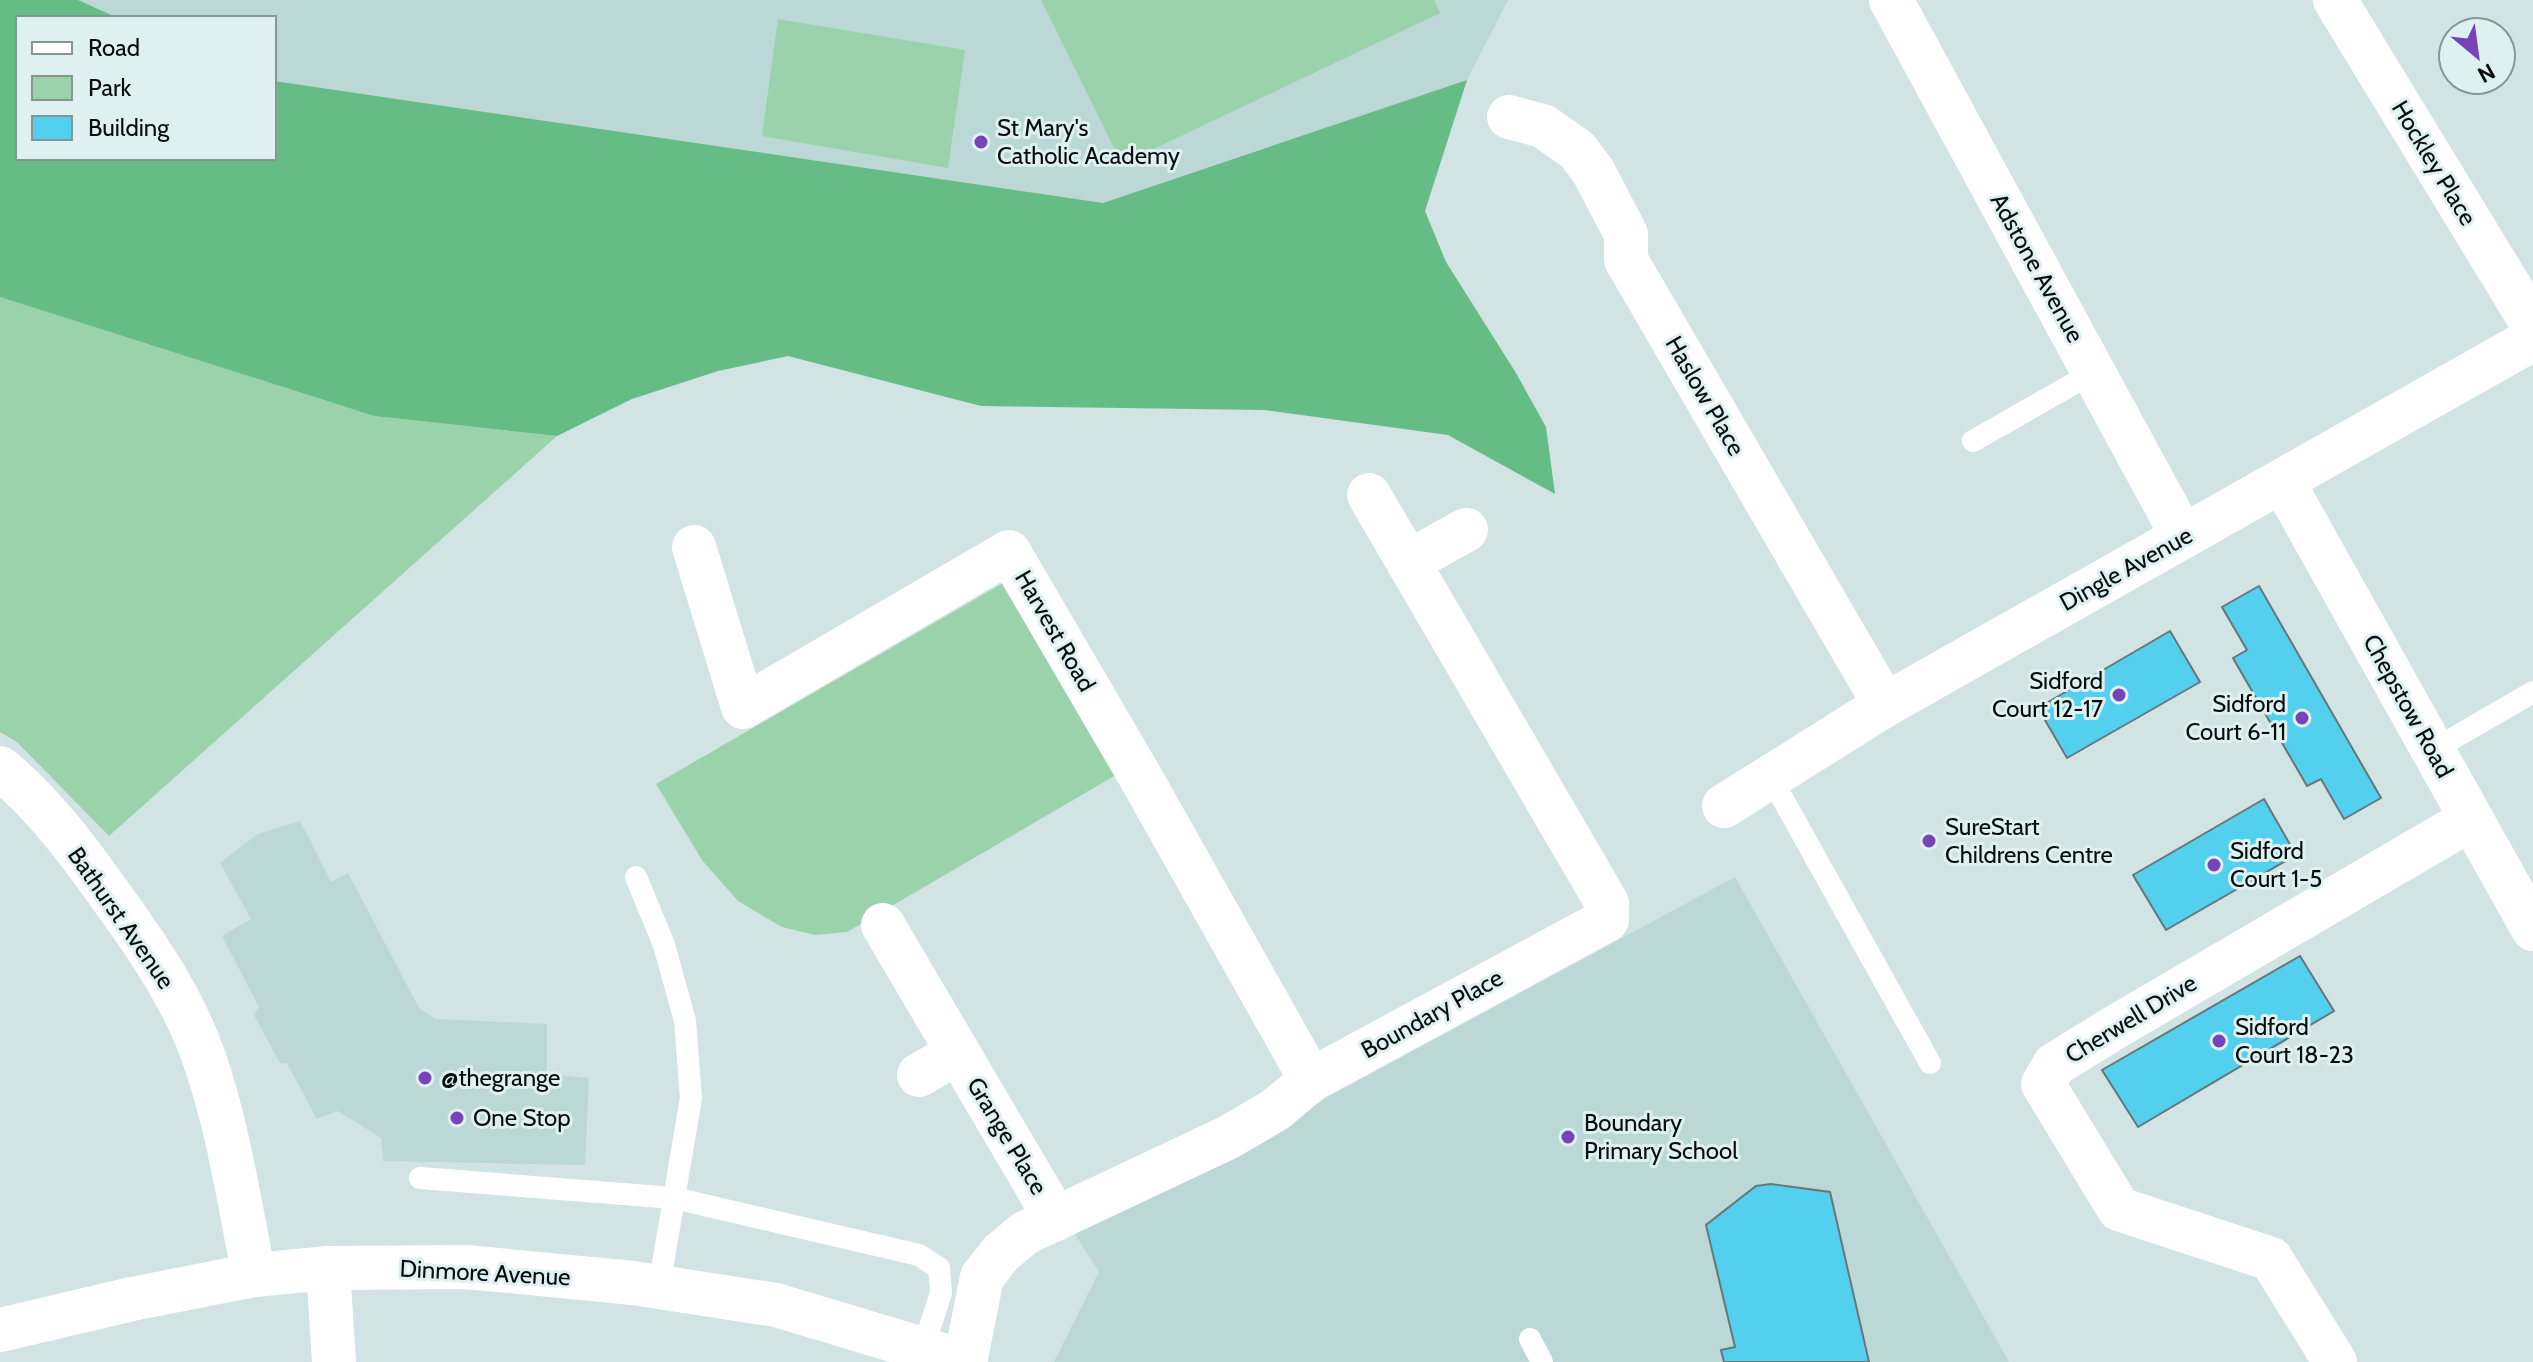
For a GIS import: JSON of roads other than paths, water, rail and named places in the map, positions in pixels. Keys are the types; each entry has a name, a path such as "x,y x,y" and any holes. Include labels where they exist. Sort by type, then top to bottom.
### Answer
{"street":[{"name":"Adstone Avenue","path":"1891,0 2183,537"},
{"name":"Hockley Place","path":"2335,0 2533,325"},
{"name":"Haslow Place","path":"1509,117 1543,126 1577,150 1593,171 1626,234 1626,260 1885,705"},
{"name":"Dingle Avenue","path":"1724,806 1885,705 2533,339"},
{"name":"Chepstow Road","path":"2283,482 2531,921"},
{"name":"Boundary Place","path":"966,1362 982,1277 1001,1253 1025,1233 1229,1137 1275,1110 1311,1080 1607,920 1607,903 1369,495"},
{"path":"1408,562 1466,530"},
{"name":"Harvest Road","path":"694,547 743,707 1009,552 1311,1080"},
{"name":"Bathurst Avenue","path":"0,768 23,787 92,869 151,953 185,1014 214,1091 254,1275"},
{"name":"Cherwell Drive","path":"2335,1362 2271,1259 2119,1209 2043,1084 2054,1065 2112,1029 2471,819"},
{"name":"Grange Place","path":"883,925 1056,1219"},
{"name":"Grange Place","path":"919,1075 957,1053"},
{"name":"Dinmore Avenue","path":"0,1330 254,1275 328,1268 466,1267 659,1287 776,1305 966,1362"},
{"path":"328,1268 334,1362"}],"lane":[{"path":"1973,441 2094,372"},
{"path":"2433,750 2533,692"},
{"path":"1770,776 1930,1063"},
{"path":"636,877 664,945 685,1021 691,1098 659,1287"},
{"path":"420,1178 674,1198 919,1255 939,1268 941,1293 923,1348"},
{"path":"1530,1339 1542,1362"}],"place":[{"name":"St Mary's Catholic Academy","path":"981,142"},
{"name":"Sidford Court 12-17","path":"2119,695"},
{"name":"Sidford Court 6-11","path":"2302,718"},
{"name":"SureStart Childrens Centre","path":"1929,841"},
{"name":"Sidford Court 1-5","path":"2214,865"},
{"name":"Sidford Court 18-23","path":"2219,1041"},
{"name":"@thegrange","path":"425,1078"},
{"name":"One Stop","path":"457,1118"},
{"name":"Boundary Primary School","path":"1568,1137"}]}
